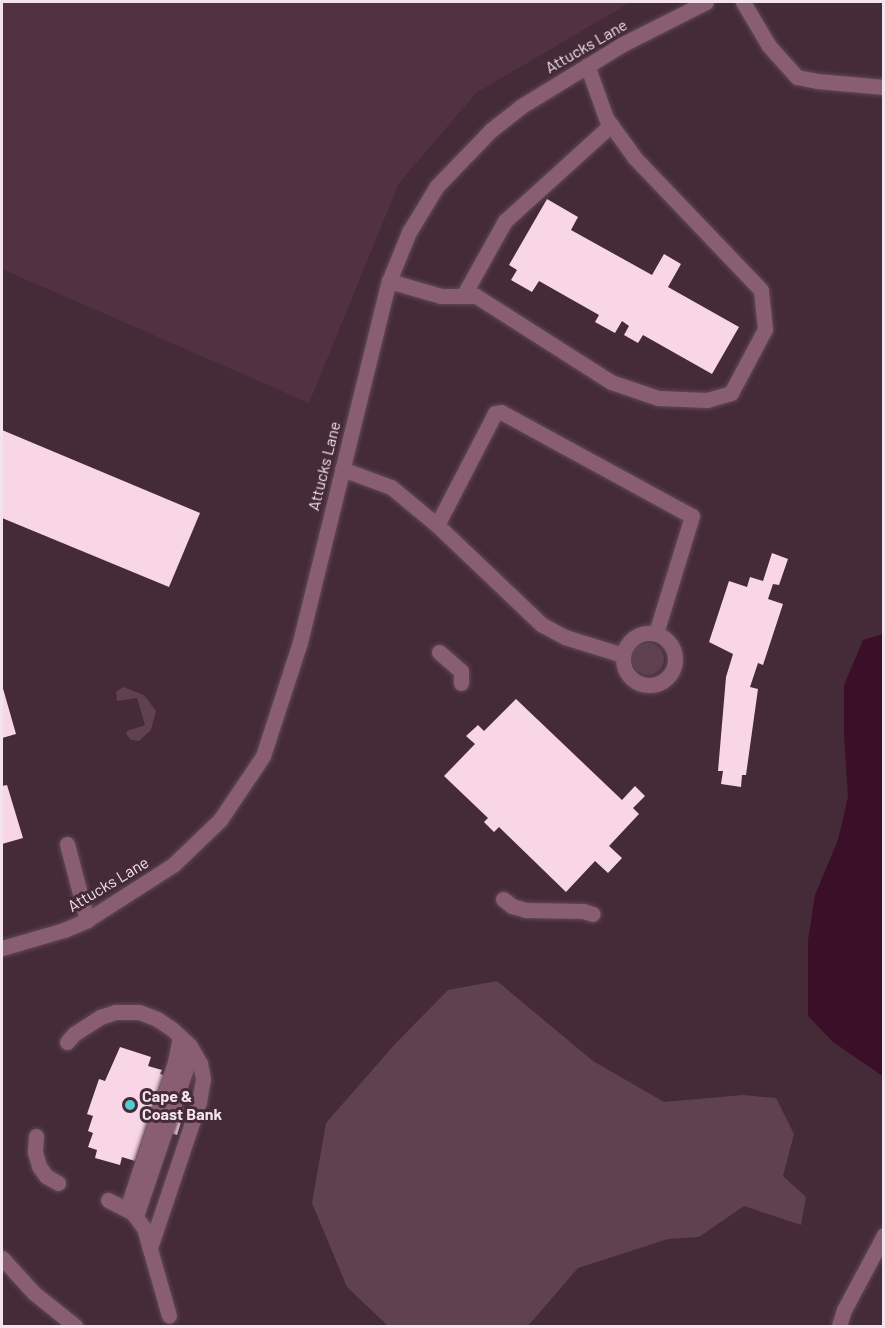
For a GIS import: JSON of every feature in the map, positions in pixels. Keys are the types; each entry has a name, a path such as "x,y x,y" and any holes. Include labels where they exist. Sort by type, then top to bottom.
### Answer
{"street":[{"name":"Attucks Lane","path":"2,948 64,930 87,920 142,887 201,841 240,793 263,756 300,642 389,281 409,232 437,186 491,130 520,107 586,66 706,2"},
{"path":"743,2 769,46 797,77 884,87"},
{"path":"389,281 441,296 476,296 611,382 658,398 707,400 731,393 765,329 761,290 635,158 610,125 586,66"},
{"path":"463,296 505,221 610,125"},
{"path":"437,525 492,416 501,412 692,516 656,633"},
{"path":"342,469 391,487 437,525 542,624 565,637 623,655"},
{"path":"656,633 668,641 675,657 674,666 664,680 647,685 631,679 623,664 623,655 630,640 637,635 656,633"},
{"path":"439,652 461,671 461,683"},
{"path":"67,844 87,920"},
{"path":"503,899 512,906 526,910 583,911 593,914"},
{"path":"67,1042 93,1020 115,1012 128,1011 157,1019 186,1042 202,1072 199,1102 150,1248"},
{"path":"131,1212 176,1062 186,1042"},
{"path":"145,1231 192,1093 197,1066 186,1042"},
{"path":"36,1136 35,1152 39,1166 46,1176 58,1183"},
{"path":"108,1200 131,1212 145,1231 169,1323"},
{"path":"839,1326 848,1300 884,1235"},
{"path":"2,1258 34,1293 75,1326"}],"shaded area":[{"path":"2,2 631,2 476,93 399,183 309,403 2,269"},
{"path":"883,634 884,1075 881,1075 833,1042 808,1016 808,940 815,895 838,840 848,797 844,685 863,640"},
{"path":"648,643 659,648 664,659 659,670 648,675 637,670 632,659 637,648"},
{"path":"123,687 144,695 156,711 151,730 139,741 131,740 126,734 127,731 145,725 137,698 117,701 116,692"},
{"path":"497,981 593,1061 664,1102 743,1095 776,1098 794,1134 783,1176 806,1197 801,1225 744,1206 699,1237 668,1239 578,1268 528,1326 388,1326 347,1287 312,1203 326,1123 395,1044 448,990"}],"building":[{"path":"547,199 578,217 571,230 652,275 664,254 681,264 668,287 739,327 712,374 643,335 638,343 624,335 629,326 622,321 615,333 595,322 599,315 539,281 532,292 511,280 517,270 509,265"},
{"path":"2,430 200,513 169,587 2,518"},
{"path":"772,553 788,559 779,585 773,584 768,599 783,604 763,665 758,663 750,687 758,689 746,775 742,775 741,787 721,784 723,771 718,771 726,677 733,654 709,642 729,581 747,587 750,577 763,581"},
{"path":"2,685 16,734 2,738"},
{"path":"516,699 622,800 635,786 645,796 633,808 639,814 609,846 622,858 608,873 595,861 566,892 499,827 494,832 484,822 488,818 444,776 475,744 466,736 478,725 484,731"},
{"path":"7,785 23,838 2,844 2,786"},
{"name":"Cape & Coast Bank","path":"120,1047 151,1057 148,1066 162,1070 160,1074 164,1075 155,1100 185,1109 177,1135 147,1125 135,1161 122,1157 120,1165 95,1158 97,1150 88,1147 93,1133 88,1131 93,1116 87,1114 99,1079 105,1081"}],"place":[{"name":"Cape & Coast Bank","path":"130,1105"}]}
